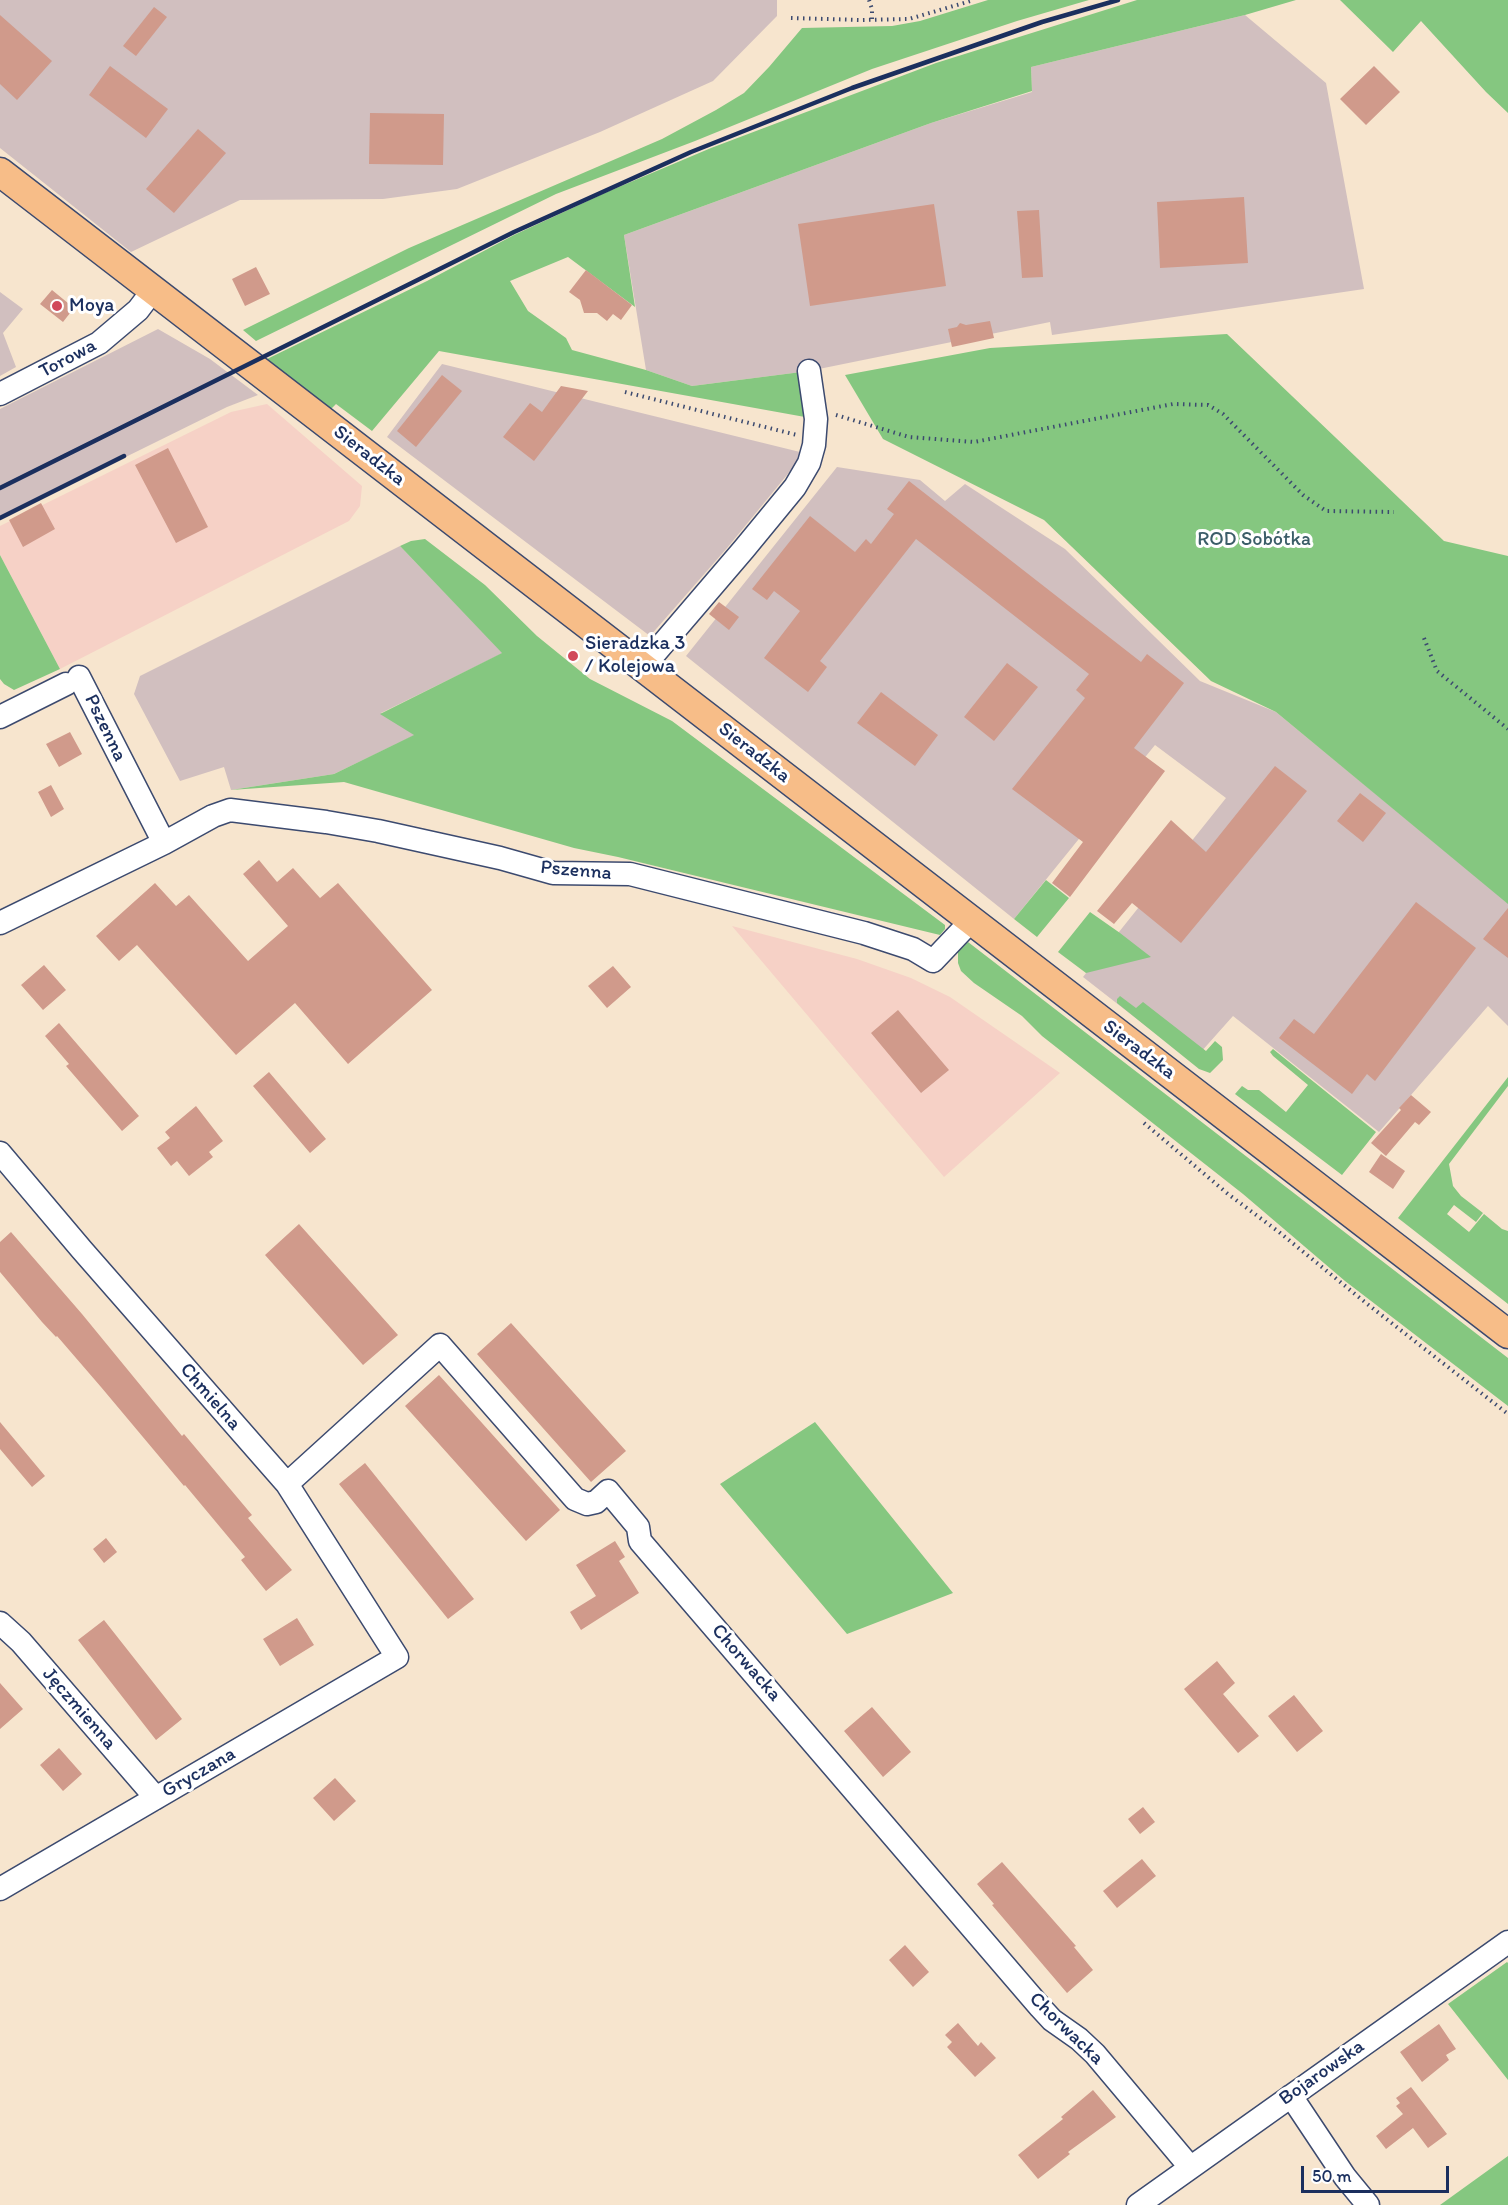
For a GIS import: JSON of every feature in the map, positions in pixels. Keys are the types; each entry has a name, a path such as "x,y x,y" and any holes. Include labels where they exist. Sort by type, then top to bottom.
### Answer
{"main road":[{"name":"Sieradzka","path":"0,172 1508,1334"}],"street":[{"name":"Torowa","path":"0,394 99,343 138,310 154,289"},
{"path":"643,667 795,487 809,463 815,439 815,410 809,371"},
{"name":"Pszenna","path":"0,717 72,681 164,843"},
{"name":"Pszenna","path":"0,923 164,843 213,816 230,810 378,831 500,858 553,873 630,874 864,933 913,950 933,961 970,921"},
{"name":"Chmielna","path":"0,1153 287,1484 397,1657"},
{"name":"Chorwacka","path":"287,1484 440,1345 575,1499 587,1504 596,1502 608,1491 638,1527 640,1541 1040,2007 1052,2020 1079,2039 1095,2054 1190,2167"},
{"name":"Jęczmienna","path":"0,1623 21,1642 156,1798"},
{"name":"Gryczana","path":"0,1889 397,1657"},
{"name":"Bojarowska","path":"1138,2205 1508,1942"},
{"path":"1291,2096 1346,2177 1368,2205"}],"path":[{"path":"869,0 872,20"},
{"path":"791,18 909,19 975,0"},
{"path":"624,392 815,439"},
{"path":"815,410 861,421 909,437 974,442 1173,404 1208,405 1224,414 1303,495 1326,511 1394,512"},
{"path":"1424,638 1437,671 1508,729"},
{"path":"1144,1123 1228,1194 1508,1414"}],"shaded area":[{"path":"0,0 777,0 777,16 713,81 600,132 457,189 383,199 240,200 131,252 0,148"},
{"path":"1245,15 1326,83 1364,289 1052,335 1050,322 809,371 692,386 646,370 624,235 931,123 1032,92 1031,67"},
{"path":"0,292 23,309 3,333 16,367 0,376"},
{"path":"158,329 210,359 258,395 227,407 0,519 0,409"},
{"path":"442,364 800,452 796,464 650,636 387,437"},
{"path":"267,404 362,486 360,506 349,521 60,669 0,555 0,526 231,412"},
{"path":"837,467 920,480 945,501 965,484 1065,549 1200,681 1276,712 1508,903 1508,1026 1488,1006 1379,1132 1233,1016 1192,1062 1083,977 1226,798 1155,745 1014,919 686,656"},
{"path":"400,546 503,653 381,713 415,735 334,774 231,790 224,767 180,781 134,694 140,676"},
{"path":"732,926 857,959 911,978 950,997 1060,1073 944,1177"}],"green space":[{"path":"988,0 1089,0 1017,21 872,69 695,141 556,194 256,341 243,330 409,248 662,139 716,110 744,93 802,28 892,26 920,21"},
{"path":"1137,0 1296,0 1245,15 1031,67 1032,91 931,123 624,235 635,307 568,257 510,281 528,311 566,338 572,350 646,370 692,386 809,371 816,419 439,351 372,431 336,404 331,409 267,359 427,281 514,235 711,148 936,63"},
{"path":"1340,0 1508,0 1508,113 1421,21 1393,52"},
{"name":"ROD Sobótka","path":"1227,334 1444,541 1508,556 1508,904 1276,712 1211,681 1044,520 883,439 845,375 990,348"},
{"path":"425,539 485,585 537,636 590,679 672,721 945,925 945,929 940,935 574,848 344,782 231,790 334,774 414,735 380,714 502,653 400,546 411,541"},
{"path":"0,555 60,669 14,690 0,679"},
{"path":"1046,880 1069,898 1037,937 1014,919"},
{"path":"1090,912 1151,957 1086,973 1058,952"},
{"path":"968,942 1508,1358 1508,1406 1345,1281 1243,1194 1042,1036 1022,1016 974,983 961,971 958,963 958,951"},
{"path":"1120,996 1136,1008 1143,1002 1206,1051 1215,1041 1222,1047 1223,1060 1210,1073 1199,1069 1117,1003"},
{"path":"1273,1049 1376,1132 1342,1175 1235,1094 1242,1086 1248,1090 1259,1090 1286,1112 1308,1085 1273,1056 1270,1052"},
{"path":"1508,1077 1508,1086 1449,1164 1453,1186 1461,1196 1483,1213 1476,1222 1454,1205 1447,1214 1469,1232 1484,1214 1502,1229 1508,1231 1508,1304 1398,1218"},
{"path":"815,1422 953,1593 847,1634 720,1484"},
{"path":"1508,1963 1508,2080 1448,2004"},
{"path":"1508,2156 1508,2205 1440,2205"}],"building":[{"path":"154,7 167,17 136,56 123,46"},
{"path":"0,15 52,61 17,100 0,84"},
{"path":"110,66 168,109 146,138 89,95"},
{"path":"1374,66 1400,92 1366,125 1340,99"},
{"path":"370,113 444,114 443,165 369,164"},
{"path":"198,129 226,153 174,213 146,189"},
{"path":"1244,197 1248,263 1160,268 1157,202"},
{"path":"934,204 946,286 810,306 798,224"},
{"path":"1039,210 1043,277 1022,278 1017,211"},
{"path":"256,267 270,294 245,306 232,279"},
{"path":"586,270 632,305 621,320 613,314 607,321 597,313 584,313 580,300 569,292"},
{"name":"Moya","path":"52,290 74,308 63,322 40,304"},
{"path":"990,321 994,338 952,347 948,329 957,327 960,323 966,325"},
{"path":"442,375 462,391 416,447 397,431"},
{"path":"561,386 588,391 534,461 503,437 530,403 542,412"},
{"path":"168,448 208,527 176,543 135,465"},
{"path":"909,481 1141,662 1147,654 1184,683 1134,748 1165,771 1070,897 1052,883 1083,842 1012,789 1085,698 1076,690 1089,674 916,539 820,661 827,667 808,692 764,658 800,611 774,591 767,600 752,589 810,516 855,552 866,539 871,544 894,514 887,509"},
{"path":"41,503 55,529 23,547 9,520"},
{"path":"719,602 739,617 729,630 709,614"},
{"path":"1007,663 1038,687 994,741 964,717"},
{"path":"881,692 938,735 915,766 857,723"},
{"path":"70,732 82,754 59,767 46,744"},
{"path":"1275,766 1307,791 1181,943 1132,903 1114,924 1097,911 1171,820 1206,852"},
{"path":"51,785 64,809 51,817 38,792"},
{"path":"1360,793 1386,813 1363,842 1337,821"},
{"path":"259,860 277,882 293,868 320,898 338,883 432,990 348,1064 295,1003 236,1055 137,945 119,961 96,936 155,883 176,906 189,895 248,961 288,926 243,874"},
{"path":"1416,902 1476,948 1375,1081 1367,1074 1352,1094 1279,1038 1294,1019 1314,1034"},
{"path":"1508,908 1508,958 1483,939"},
{"path":"44,965 66,990 43,1010 21,985"},
{"path":"613,966 631,987 607,1008 588,986"},
{"path":"898,1010 949,1070 921,1093 871,1033"},
{"path":"59,1023 139,1116 122,1131 66,1066 69,1064 45,1036"},
{"path":"269,1072 326,1139 310,1153 253,1086"},
{"path":"1411,1095 1431,1112 1419,1125 1415,1122 1386,1156 1371,1143 1401,1110 1399,1108"},
{"path":"196,1106 223,1141 209,1152 213,1157 189,1176 177,1161 171,1166 157,1148 170,1138 165,1132"},
{"path":"1381,1154 1405,1171 1393,1189 1369,1172"},
{"path":"299,1224 398,1335 363,1365 265,1255"},
{"path":"11,1232 182,1436 184,1434 252,1515 248,1518 292,1570 266,1591 241,1560 245,1557 185,1485 0,1272 0,1242"},
{"path":"511,1323 626,1451 591,1482 477,1354"},
{"path":"439,1375 560,1510 526,1541 405,1406"},
{"path":"0,1422 45,1476 32,1487 0,1449"},
{"path":"365,1463 474,1599 448,1619 339,1484"},
{"path":"106,1538 117,1552 104,1563 93,1549"},
{"path":"615,1541 625,1557 619,1561 639,1593 581,1630 570,1612 596,1596 576,1565"},
{"path":"297,1618 314,1645 280,1666 263,1639"},
{"path":"104,1620 182,1719 156,1740 78,1640"},
{"path":"1217,1661 1235,1683 1223,1694 1259,1736 1238,1753 1184,1689"},
{"path":"0,1683 23,1709 0,1729"},
{"path":"1294,1695 1323,1731 1297,1752 1268,1716"},
{"path":"872,1707 911,1752 883,1777 844,1731"},
{"path":"59,1748 82,1774 63,1791 40,1765"},
{"path":"335,1778 356,1801 334,1821 313,1798"},
{"path":"1143,1807 1155,1822 1140,1834 1128,1819"},
{"path":"1142,1859 1156,1876 1117,1908 1103,1891"},
{"path":"1002,1862 1076,1946 1074,1947 1093,1970 1067,1993 992,1905 994,1904 977,1884"},
{"path":"905,1945 929,1972 913,1987 889,1960"},
{"path":"958,2023 978,2046 981,2042 996,2058 975,2077 947,2047 952,2042 945,2035"},
{"path":"1439,2024 1456,2049 1446,2055 1449,2060 1422,2082 1400,2052"},
{"path":"1411,2087 1447,2134 1428,2148 1413,2128 1386,2149 1376,2136 1403,2114 1396,2106 1400,2103 1396,2098"},
{"path":"1093,2090 1116,2117 1068,2152 1070,2154 1038,2179 1018,2155 1063,2119 1061,2117"}],"railway":[{"path":"0,488 514,232 691,152 852,88 1042,22 1118,0"},
{"path":"0,518 124,456"}],"place":[{"name":"Moya","path":"57,306"},
{"name":"Sieradzka 3 / Kolejowa","path":"573,656"}]}
